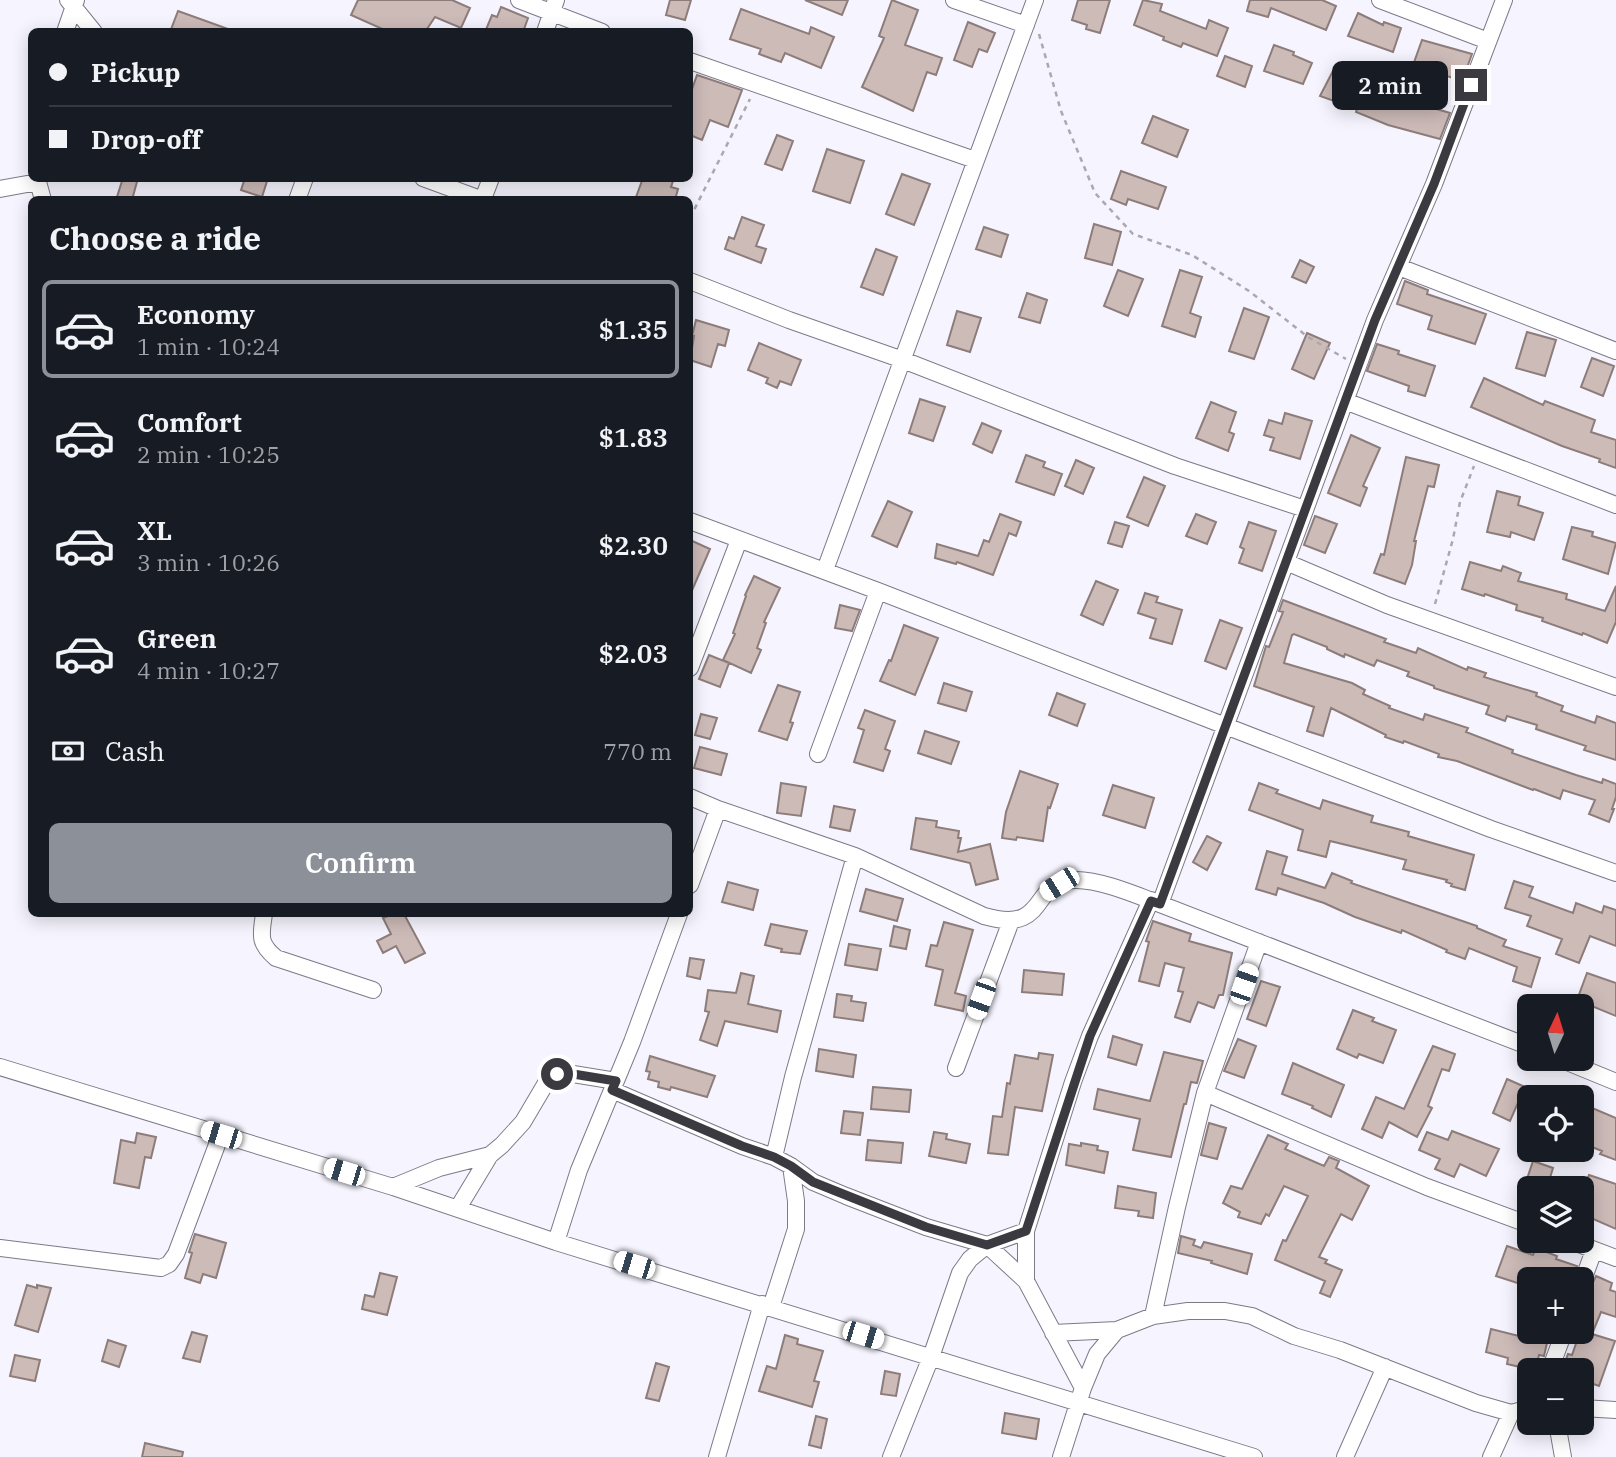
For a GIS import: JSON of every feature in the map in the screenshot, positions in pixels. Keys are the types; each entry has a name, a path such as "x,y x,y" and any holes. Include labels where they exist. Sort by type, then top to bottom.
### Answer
{"street":[{"path":"519,0 554,7 595,28"},
{"path":"954,0 1026,25"},
{"path":"824,570 1035,0"},
{"path":"1380,0 1488,41"},
{"path":"1026,1281 1026,1231 1090,1036 1155,902 1226,724 1375,320 1399,267 1504,0"},
{"path":"66,28 73,2"},
{"path":"73,2 91,28"},
{"path":"546,28 554,7"},
{"path":"693,62 975,159"},
{"path":"0,189 30,182"},
{"path":"435,182 472,196"},
{"path":"1399,267 1616,352"},
{"path":"693,282 789,320 903,360 1175,466 1305,509"},
{"path":"1345,401 1616,505"},
{"path":"693,522 1226,724 1491,829 1616,873"},
{"path":"693,660 738,540"},
{"path":"1286,562 1432,621 1616,687"},
{"path":"818,754 878,591"},
{"path":"693,798 855,856 984,916 1012,921 1031,914 1046,891 1059,884 1075,879 1095,882 1155,902 1517,1042"},
{"path":"693,877 718,809"},
{"path":"774,1157 793,1077 855,856"},
{"path":"264,917 262,942 266,950 276,958 373,990"},
{"path":"556,1242 579,1170 632,1042 678,917"},
{"path":"956,1068 1012,921"},
{"path":"1153,1316 1205,1093 1259,942"},
{"path":"0,1067 393,1187 556,1242 1244,1455"},
{"path":"1589,1071 1616,1082"},
{"path":"458,1208 490,1155 523,1122 546,1083 557,1074 567,1073 614,1085 742,1146 774,1157 813,1182 926,1227 987,1245 1026,1281 1083,1388"},
{"path":"1205,1093 1427,1186 1517,1220"},
{"path":"0,1248 161,1268 169,1264 176,1254 221,1135"},
{"path":"393,1187 439,1168 490,1155"},
{"path":"717,1457 767,1306 796,1229 796,1201 791,1166"},
{"path":"891,1457 960,1273 970,1259 987,1245 1026,1231"},
{"path":"1594,1250 1616,1258"},
{"path":"1053,1333 1116,1330 1153,1316 1188,1311 1225,1311 1252,1316 1294,1336 1340,1350 1476,1403 1511,1413 1517,1411"},
{"path":"1061,1457 1097,1354 1116,1330"},
{"path":"1345,1457 1385,1367"},
{"path":"1594,1409 1616,1410"},
{"path":"1491,1457 1511,1413"},
{"path":"1560,1435 1563,1457"}],"path":[{"path":"1026,25 1039,32 1061,111 1095,193 1133,234 1192,255 1249,291 1308,337 1358,366"},
{"path":"693,212 757,84"},
{"path":"1432,621 1460,502 1479,452"}],"building":[{"path":"358,0 452,0 470,8 461,28 435,17 428,28 380,28 351,15"},
{"path":"670,0 691,0 685,20 666,15"},
{"path":"805,0 848,0 842,15"},
{"path":"892,0 918,10 905,45 942,58 936,75 927,72 913,111 862,87 884,38 879,36"},
{"path":"1078,0 1110,0 1100,33 1086,29 1087,25 1072,20"},
{"path":"1143,0 1162,4 1160,11 1206,29 1209,20 1228,28 1217,56 1183,43 1181,47 1134,25"},
{"path":"1250,0 1322,0 1336,6 1326,30 1271,8 1268,17 1247,11"},
{"path":"501,7 528,18 524,28 487,28 492,15 497,17"},
{"path":"741,9 809,34 811,27 834,37 821,68 785,53 781,62 759,54 761,49 730,39"},
{"path":"178,11 225,28 172,28"},
{"path":"1358,13 1383,25 1384,22 1401,28 1393,52 1348,36"},
{"path":"968,22 995,33 987,52 979,49 972,67 954,60"},
{"path":"1422,40 1472,54 1462,81 1432,71 1431,74 1412,68"},
{"path":"1274,45 1294,52 1293,55 1312,63 1303,84 1264,71"},
{"path":"1225,56 1252,66 1245,87 1217,76"},
{"path":"1335,67 1353,73 1352,78 1387,92 1386,94 1450,113 1440,139 1388,125 1356,112 1357,109 1320,96"},
{"path":"697,75 742,90 728,127 710,120 702,140 693,136 693,86"},
{"path":"1153,116 1188,130 1177,157 1142,143"},
{"path":"777,135 793,141 782,170 765,164"},
{"path":"827,149 864,161 850,203 813,191"},
{"path":"1121,171 1166,187 1158,209 1128,199 1126,205 1111,199"},
{"path":"902,174 930,184 914,225 886,214"},
{"path":"122,182 137,182 133,196 117,196"},
{"path":"244,182 267,182 262,196 241,190"},
{"path":"642,182 673,182 671,187 678,189 676,196 636,196"},
{"path":"742,217 764,225 756,246 766,249 761,263 725,249 729,237 734,239"},
{"path":"1094,224 1121,232 1112,265 1085,258"},
{"path":"984,227 1008,235 1001,257 976,249"},
{"path":"876,249 897,257 883,295 861,287"},
{"path":"1300,260 1314,267 1306,283 1292,277"},
{"path":"1118,270 1143,279 1128,316 1104,306"},
{"path":"1180,270 1202,277 1190,313 1201,317 1195,337 1162,326"},
{"path":"1405,281 1428,290 1427,294 1486,314 1475,344 1428,329 1432,316 1397,304"},
{"path":"1027,293 1047,300 1040,323 1019,317"},
{"path":"1244,308 1269,317 1254,359 1229,351"},
{"path":"957,311 981,318 970,352 947,345"},
{"path":"696,320 729,330 725,346 718,344 711,367 693,361 693,332"},
{"path":"1527,332 1556,340 1545,376 1516,368"},
{"path":"1307,333 1330,343 1314,379 1292,369"},
{"path":"759,343 801,360 791,385 780,381 777,388 766,383 768,378 748,370"},
{"path":"1377,344 1435,366 1425,396 1408,391 1409,386 1367,371"},
{"path":"1592,358 1614,366 1603,396 1581,387"},
{"path":"1484,378 1543,405 1545,401 1595,420 1591,432 1616,440 1616,468 1471,407"},
{"path":"920,399 945,407 933,441 909,433"},
{"path":"1211,402 1236,412 1229,432 1234,434 1228,451 1196,438"},
{"path":"1285,413 1312,421 1300,459 1270,450 1274,438 1264,435 1269,420 1282,424"},
{"path":"982,423 1001,431 992,453 973,444"},
{"path":"1351,435 1380,448 1363,486 1367,488 1360,506 1328,493"},
{"path":"1026,455 1045,462 1043,467 1062,474 1054,495 1016,482"},
{"path":"1406,457 1439,465 1434,487 1428,486 1414,541 1412,565 1405,584 1374,573 1381,554 1384,555"},
{"path":"1076,460 1094,468 1083,494 1065,486"},
{"path":"1144,477 1165,486 1148,526 1127,517"},
{"path":"1497,491 1520,497 1518,505 1543,513 1534,540 1511,532 1510,537 1487,532"},
{"path":"888,501 912,512 897,547 872,536"},
{"path":"1000,514 1021,522 1016,536 1009,533 993,575 957,562 956,564 935,558 937,544 978,556 984,540 989,542"},
{"path":"1196,514 1216,522 1207,544 1186,536"},
{"path":"1315,516 1337,524 1325,553 1304,545"},
{"path":"1115,522 1129,526 1122,547 1108,543"},
{"path":"1249,522 1276,531 1262,571 1239,563 1244,549 1240,547"},
{"path":"1572,527 1593,532 1592,536 1616,543 1608,574 1563,559"},
{"path":"693,541 710,549 693,588"},
{"path":"1470,562 1501,571 1503,566 1521,573 1518,581 1567,594 1566,599 1605,611 1616,586 1616,622 1607,643 1542,621 1543,618 1516,610 1517,605 1462,589"},
{"path":"754,576 780,588 764,622 766,623 757,648 761,650 751,673 723,660 735,634 733,633 745,595"},
{"path":"1096,581 1118,590 1103,625 1081,615"},
{"path":"1145,593 1158,597 1156,602 1182,610 1172,644 1150,638 1156,619 1138,613"},
{"path":"1283,600 1386,639 1384,642 1416,653 1418,648 1467,670 1468,667 1486,673 1484,677 1537,693 1536,696 1563,706 1561,711 1595,723 1597,716 1616,723 1616,760 1584,750 1586,746 1536,729 1537,725 1507,716 1505,721 1486,714 1489,706 1434,688 1407,676 1409,672 1377,660 1374,666 1345,654 1344,657 1294,634 1284,663 1352,683 1365,690 1363,694 1390,706 1389,708 1423,720 1425,714 1468,728 1466,732 1513,750 1512,753 1602,783 1603,779 1616,784 1614,809 1609,822 1589,814 1595,800 1563,790 1560,799 1457,761 1438,757 1439,754 1385,737 1386,735 1331,708 1323,736 1307,731 1314,707 1254,686 1266,646 1269,647 1283,612 1279,611"},
{"path":"840,605 860,610 852,631 835,628"},
{"path":"1220,620 1242,628 1226,669 1205,661"},
{"path":"904,625 938,638 915,695 880,681 889,660 891,661"},
{"path":"709,655 729,663 720,687 699,679"},
{"path":"944,683 972,692 966,711 938,703"},
{"path":"778,685 800,692 787,740 759,731"},
{"path":"1057,693 1085,704 1077,726 1049,715"},
{"path":"865,710 895,721 885,749 890,751 883,771 854,762 864,730 858,728"},
{"path":"701,714 717,718 710,739 695,735"},
{"path":"925,731 959,742 951,764 918,753"},
{"path":"700,747 727,754 721,775 694,768"},
{"path":"1020,771 1058,784 1050,808 1048,807 1043,841 1002,838 1006,812"},
{"path":"781,783 806,787 801,816 777,813"},
{"path":"1259,783 1278,790 1276,793 1320,809 1323,800 1373,816 1371,822 1409,832 1408,836 1474,855 1465,890 1451,886 1447,880 1403,869 1406,860 1330,841 1326,857 1298,850 1303,830 1249,810"},
{"path":"1113,785 1154,798 1145,828 1103,815"},
{"path":"834,806 855,810 850,831 830,827"},
{"path":"916,818 937,821 936,827 959,831 958,838 961,838 958,852 990,844 998,879 976,885 970,863 911,849"},
{"path":"1207,836 1221,843 1207,870 1193,862"},
{"path":"1267,851 1287,857 1282,874 1325,888 1332,873 1352,881 1351,883 1477,926 1506,940 1503,946 1540,958 1531,987 1513,981 1517,967 1469,948 1465,959 1402,930 1401,933 1324,903 1278,888 1276,895 1256,889"},
{"path":"1514,881 1533,887 1529,897 1573,913 1576,903 1602,913 1604,906 1616,910 1616,946 1590,936 1579,963 1556,954 1562,939 1527,926 1531,916 1505,908"},
{"path":"728,882 758,890 753,910 722,902"},
{"path":"866,889 903,899 897,921 860,911"},
{"path":"406,917 425,953 405,963 396,946 383,953 377,941 391,934 383,918"},
{"path":"1153,921 1191,934 1189,941 1232,953 1223,995 1219,995 1214,1008 1198,1002 1190,1022 1175,1017 1183,992 1178,991 1184,968 1165,963 1159,986 1139,981 1149,942 1146,941"},
{"path":"944,922 973,930 955,993 966,996 963,1011 935,1005 943,970 926,966 931,945 937,946"},
{"path":"771,924 807,931 800,954 781,952 782,949 765,945"},
{"path":"894,926 910,930 906,949 890,946"},
{"path":"849,944 881,949 877,970 845,965"},
{"path":"690,958 704,960 700,979 687,976"},
{"path":"1024,970 1064,974 1062,995 1022,992"},
{"path":"741,973 754,976 748,1004 781,1011 777,1032 725,1021 717,1046 700,1040 709,1012 705,1011 708,990 736,993"},
{"path":"1587,973 1616,983 1616,1016 1594,1007 1594,994 1579,994"},
{"path":"1261,981 1280,987 1266,1026 1247,1019"},
{"path":"837,994 852,996 851,1001 866,1003 863,1021 834,1017"},
{"path":"1353,1010 1396,1030 1383,1063 1359,1054 1357,1058 1337,1049"},
{"path":"1113,1036 1142,1045 1136,1065 1108,1057"},
{"path":"1238,1039 1256,1046 1244,1078 1224,1071"},
{"path":"1433,1046 1455,1054 1449,1071 1442,1069 1428,1106 1432,1108 1417,1137 1389,1122 1382,1138 1362,1129 1376,1097 1404,1109"},
{"path":"819,1049 856,1055 853,1077 816,1071"},
{"path":"1164,1052 1203,1061 1197,1083 1191,1082 1171,1157 1133,1150 1140,1119 1094,1109 1098,1089 1150,1101"},
{"path":"1039,1053 1053,1055 1042,1111 1015,1107 1008,1155 988,1153 993,1116 1002,1117 1015,1055 1038,1059"},
{"path":"650,1056 715,1076 707,1097 671,1087 670,1090 658,1087 659,1082 648,1079 650,1072 646,1071"},
{"path":"1293,1063 1344,1085 1331,1117 1312,1108 1313,1106 1282,1094"},
{"path":"1507,1079 1520,1085 1517,1085 1517,1105 1510,1121 1493,1113"},
{"path":"873,1087 911,1090 909,1112 871,1109"},
{"path":"1594,1109 1616,1118 1616,1160 1600,1154 1602,1151 1594,1148"},
{"path":"844,1111 863,1113 860,1135 841,1133"},
{"path":"1209,1123 1226,1128 1217,1159 1201,1155"},
{"path":"1452,1131 1499,1149 1486,1176 1460,1164 1454,1177 1435,1169 1440,1159 1419,1150 1427,1132 1448,1140"},
{"path":"934,1132 947,1134 946,1139 970,1144 966,1163 929,1156"},
{"path":"137,1133 156,1137 151,1158 145,1157 139,1188 114,1183 121,1140 135,1143"},
{"path":"1268,1135 1288,1144 1285,1149 1324,1166 1329,1157 1339,1161 1336,1168 1369,1186 1352,1220 1341,1214 1319,1257 1327,1260 1325,1263 1342,1270 1330,1297 1320,1293 1325,1281 1275,1260 1308,1196 1284,1186 1269,1216 1266,1214 1261,1224 1238,1217 1240,1212 1223,1203 1231,1186 1242,1189"},
{"path":"868,1140 903,1143 901,1163 866,1160"},
{"path":"1081,1143 1098,1146 1097,1150 1108,1152 1104,1173 1066,1165 1069,1144 1081,1146"},
{"path":"1533,1162 1553,1168 1551,1176 1528,1176"},
{"path":"1594,1177 1616,1184 1616,1229 1594,1219"},
{"path":"1118,1186 1156,1193 1153,1218 1138,1216 1139,1211 1115,1208"},
{"path":"195,1234 226,1243 216,1278 203,1274 200,1283 185,1278"},
{"path":"1181,1236 1195,1240 1193,1245 1201,1248 1204,1242 1252,1254 1247,1274 1211,1263 1212,1261 1178,1253"},
{"path":"1507,1246 1517,1249 1517,1253 1549,1253 1557,1256 1556,1259 1577,1266 1517,1267 1517,1283 1496,1276"},
{"path":"380,1273 397,1277 387,1315 362,1309 365,1295 374,1297"},
{"path":"1596,1276 1612,1283 1610,1290 1616,1292 1616,1317 1601,1312 1594,1329"},
{"path":"27,1285 51,1288 38,1332 15,1325"},
{"path":"1491,1329 1517,1336 1517,1344 1547,1344 1544,1356 1517,1358 1517,1366 1507,1364 1508,1358 1486,1352"},
{"path":"192,1332 207,1336 200,1362 183,1358"},
{"path":"785,1335 798,1339 797,1344 823,1351 814,1381 819,1382 812,1407 759,1391 767,1366 776,1369"},
{"path":"1594,1335 1615,1341 1599,1386 1594,1384 1594,1358 1567,1358 1568,1354 1572,1355 1576,1344 1594,1344"},
{"path":"108,1340 126,1346 119,1367 102,1361"},
{"path":"15,1355 40,1360 35,1381 10,1376"},
{"path":"656,1363 669,1367 659,1401 646,1398"},
{"path":"885,1371 900,1374 896,1396 881,1394"},
{"path":"1005,1413 1039,1419 1036,1439 1002,1433"},
{"path":"816,1416 827,1419 821,1448 809,1445"},
{"path":"145,1443 183,1452 182,1457 142,1457"}],"route":[{"path":"557,1074 567,1073 616,1081 612,1090 774,1157 813,1182 926,1227 987,1245 1026,1231 1090,1036 1151,901 1160,904 1375,320 1434,184 1471,85"}]}
